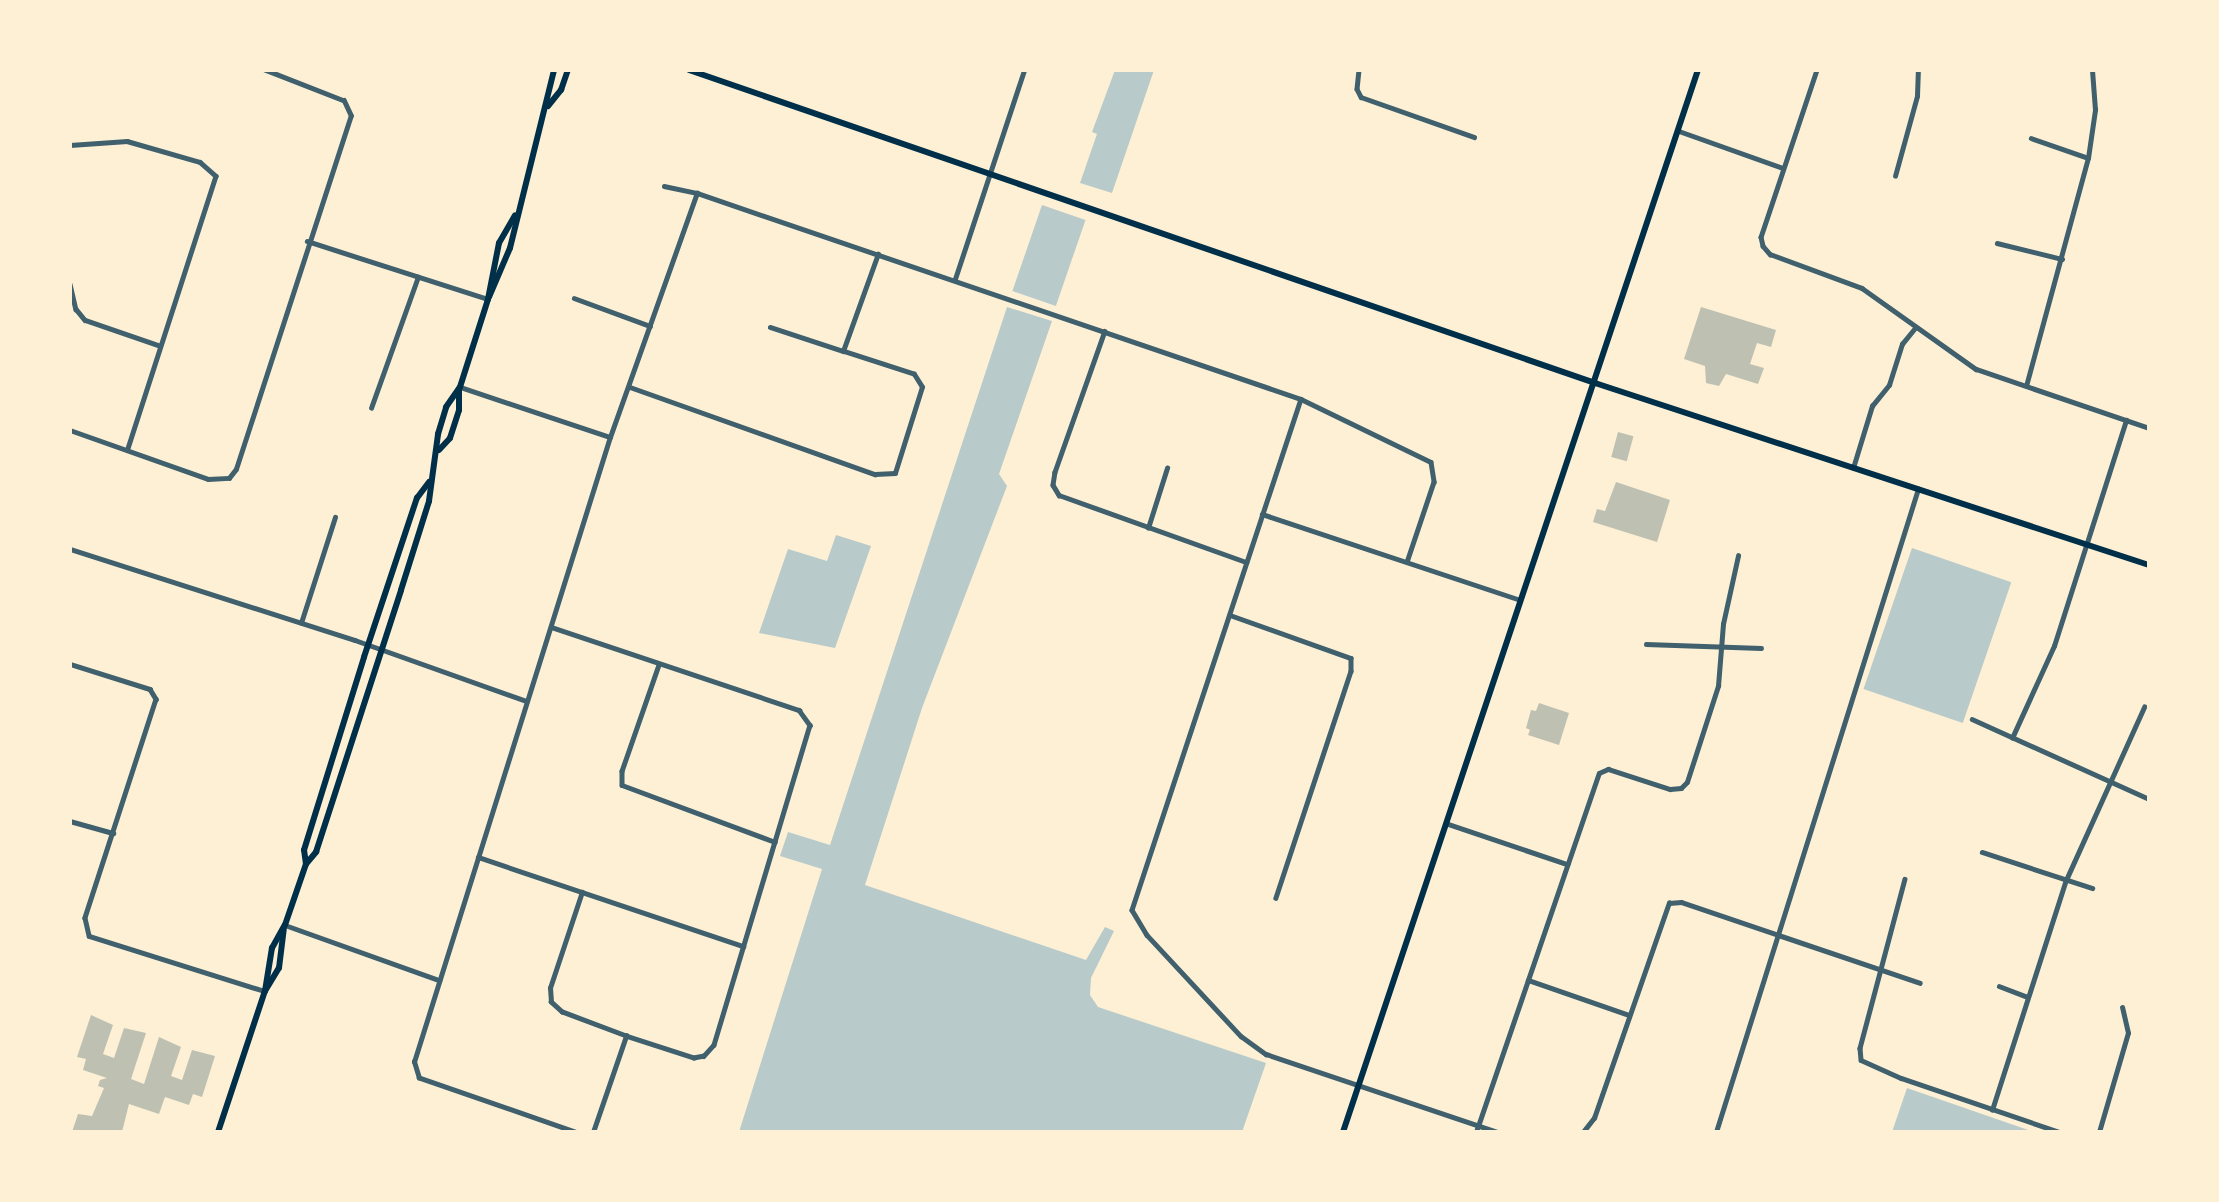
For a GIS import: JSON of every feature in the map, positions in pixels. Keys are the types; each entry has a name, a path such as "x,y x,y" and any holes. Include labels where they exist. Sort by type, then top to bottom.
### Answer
{"main road":[{"path":"488,299 500,280 515,215 548,106 554,70"},
{"path":"548,106 561,90 568,70"},
{"path":"689,70 1595,383 2149,565"},
{"path":"1343,1132 1698,70"},
{"path":"439,450 450,438 459,410 460,387 488,299 490,272 515,215"},
{"path":"218,1132 265,991 272,948 285,925 306,864 316,852 429,501 429,482 439,450 438,434 446,407 460,387"},
{"path":"306,864 304,850 368,645 417,498 429,482"},
{"path":"265,991 279,968 285,925"}],"street":[{"path":"70,430 128,448 208,479 229,478 236,469 351,109 344,101 265,70"},
{"path":"955,279 1024,70"},
{"path":"1359,70 1357,89 1361,97 1474,137"},
{"path":"1817,70 1761,237 1763,246 1770,254 1862,288 1976,369 2149,428"},
{"path":"1895,176 1917,96 1918,70"},
{"path":"2026,386 2088,158 2095,110 2092,70"},
{"path":"1679,131 1783,168"},
{"path":"2031,138 2088,158"},
{"path":"70,145 127,141 200,162 216,176 159,345 128,448"},
{"path":"664,186 697,193 955,279 1301,399 1431,462 1434,482 1407,562"},
{"path":"575,1132 419,1078 414,1062 610,437 697,193"},
{"path":"307,241 488,299"},
{"path":"1997,243 2062,259"},
{"path":"843,351 877,254"},
{"path":"371,408 418,277"},
{"path":"70,284 85,320 159,345"},
{"path":"574,298 650,326"},
{"path":"629,387 875,474 895,473 922,387 914,374 770,327"},
{"path":"1853,468 1872,407 1889,385 1902,344 1915,328"},
{"path":"1105,331 1053,485 1059,495 1246,562"},
{"path":"460,387 610,437"},
{"path":"1301,399 1132,910 1147,935 1246,1040 1281,1060 1359,1083 1478,1129 1499,1132"},
{"path":"2012,738 2054,646 2089,545 2126,420"},
{"path":"1148,528 1167,468"},
{"path":"1716,1132 1918,489"},
{"path":"1262,514 1520,600"},
{"path":"301,623 335,517"},
{"path":"70,549 368,645 526,701"},
{"path":"1478,1129 1599,773 1608,769 1670,789 1681,788 1687,782 1718,687 1723,624 1738,556"},
{"path":"1230,615 1351,658 1351,671 1276,898"},
{"path":"551,627 806,716 810,726 714,1045 704,1056 694,1058 626,1036 562,1012 551,1002 550,988 582,892"},
{"path":"1646,644 1723,650 1761,648"},
{"path":"70,664 150,689 156,699 85,918 89,936 265,991"},
{"path":"659,665 622,771 622,785 775,842"},
{"path":"1992,1110 2066,880 2144,707"},
{"path":"1972,719 2149,799"},
{"path":"70,821 113,833"},
{"path":"1448,824 1567,864"},
{"path":"1982,852 2092,888"},
{"path":"478,857 743,946"},
{"path":"1905,879 1860,1048 1861,1060 1871,1068 2060,1132"},
{"path":"1583,1132 1594,1118 1669,903 1681,902 1882,973 1920,983"},
{"path":"285,925 439,980"},
{"path":"1528,980 1629,1014"},
{"path":"1999,986 2027,997"},
{"path":"2099,1132 2128,1033 2122,1008"},
{"path":"593,1132 626,1036"}],"shaded area":[{"path":"1115,70 1154,70 1112,193 1080,183 1097,134 1092,132"},
{"path":"1042,205 1085,220 1056,306 1012,291"},
{"path":"1007,307 1052,321 999,474 1007,486 922,708 865,885 1086,960 1105,927 1114,931 1091,978 1090,995 1098,1007 1266,1063 1242,1132 739,1132 822,869 780,856 788,832 830,845"},
{"path":"836,535 871,546 835,648 759,633 788,549 827,561"},
{"path":"1912,548 2011,582 1963,723 1863,689"},
{"path":"1907,1088 2034,1132 1892,1132"}],"building":[{"path":"1701,307 1776,330 1771,347 1757,343 1750,364 1764,368 1758,384 1726,374 1719,386 1706,383 1705,366 1684,359"},
{"path":"1618,432 1633,436 1627,461 1611,457"},
{"path":"1616,482 1670,500 1657,542 1593,522 1597,509 1605,511"},
{"path":"1539,703 1569,713 1559,745 1528,735 1530,730 1526,728 1531,710 1536,711"},
{"path":"91,1015 113,1025 103,1054 114,1058 124,1028 146,1033 131,1079 144,1084 159,1037 181,1047 171,1076 182,1080 192,1050 215,1056 202,1097 193,1094 189,1105 165,1097 159,1114 129,1104 122,1132 72,1132 78,1114 92,1116 104,1088 98,1086 100,1080 107,1078 83,1070 86,1059 77,1057"}]}
